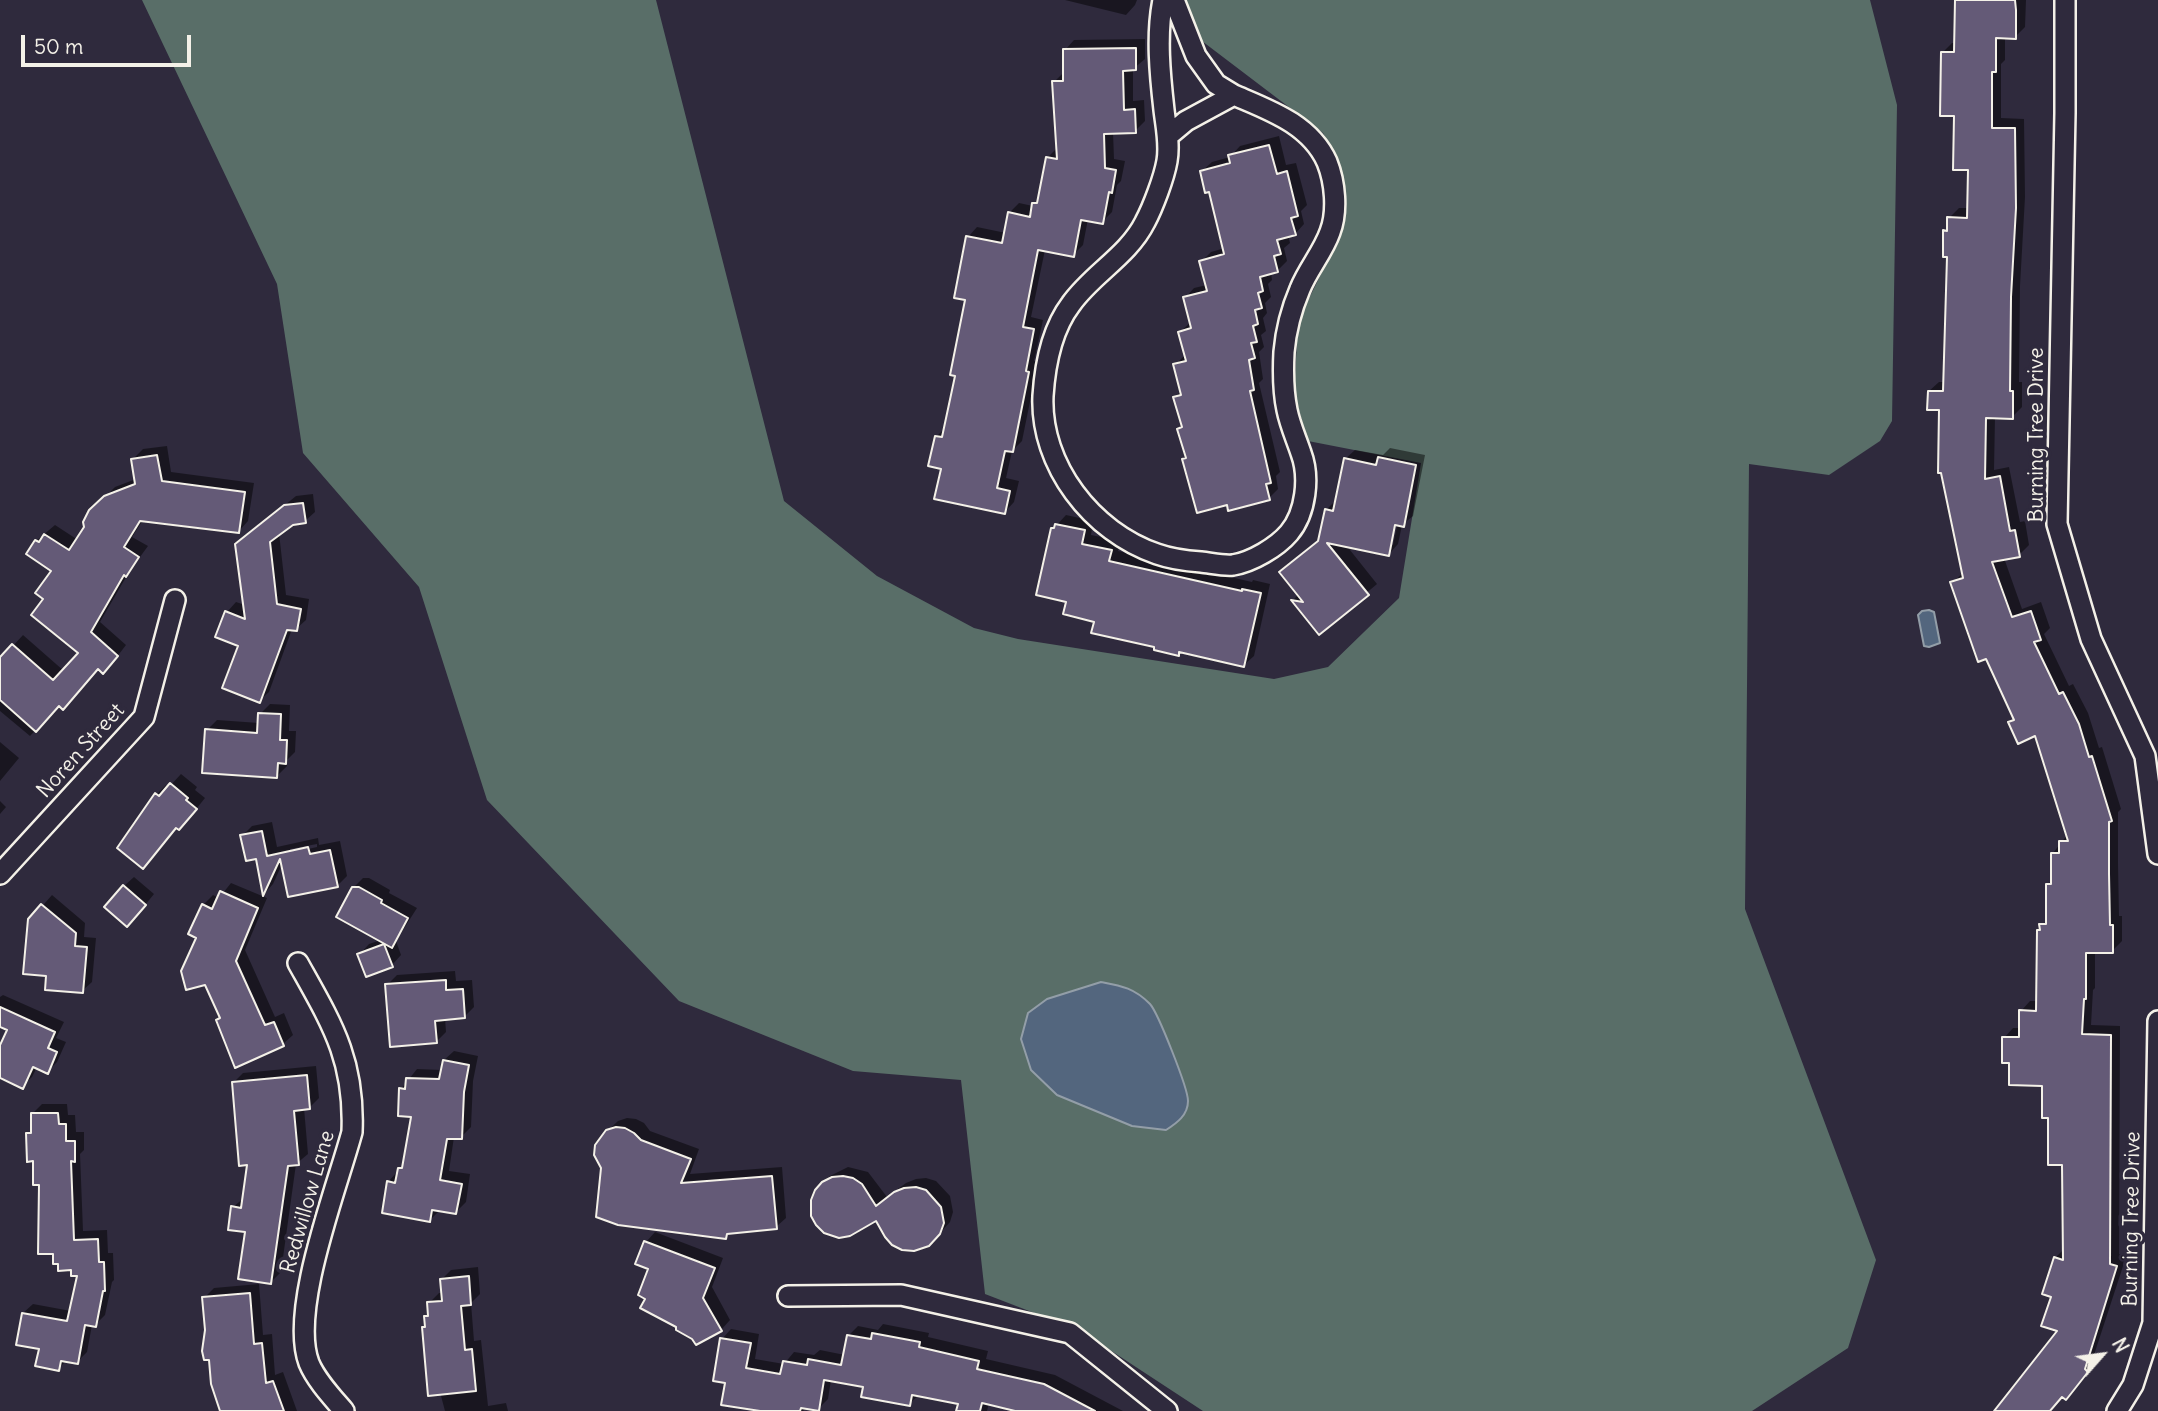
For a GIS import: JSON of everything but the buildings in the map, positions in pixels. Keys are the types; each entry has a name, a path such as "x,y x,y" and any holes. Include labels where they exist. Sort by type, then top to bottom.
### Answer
{"street":[{"path":"1163,0 1160,17 1161,74 1168,136 1167,161 1145,223 1129,245 1071,304 1051,347 1043,398 1047,428 1060,468 1082,504 1104,526 1156,554 1184,561 1233,565 1265,552 1289,533 1303,507 1303,456 1292,432 1286,408 1284,355 1287,327 1301,287 1331,231 1335,208 1326,161 1309,137 1285,117 1234,95 1216,84 1196,56 1174,0"},
{"name":"Burning Tree Drive","path":"2065,0 2057,524 2091,639 2145,756 2158,854"},
{"path":"1168,136 1186,121 1234,95"},
{"name":"Noren Street","path":"0,874 144,717 175,600"},
{"name":"Redwillow Lane","path":"298,963 333,1026 347,1063 354,1105 352,1132 307,1292 304,1341 313,1370 344,1411"},
{"name":"Burning Tree Drive","path":"2117,1411 2133,1385 2153,1323 2158,1021"},
{"path":"788,1296 901,1295 1070,1333 1167,1411"}],"green space":[{"path":"142,0 656,0 784,501 877,576 974,628 1018,639 1274,679 1328,667 1399,598 1421,463 1308,441 1294,394 1297,341 1301,315 1340,235 1345,197 1339,163 1323,133 1194,35 1185,0 1870,0 1897,105 1892,421 1880,441 1829,475 1749,464 1745,909 1876,1260 1848,1348 1752,1411 1203,1411 1081,1331 985,1294 961,1080 853,1071 679,1001 487,800 419,587 303,453 277,284"}],"water":[{"path":"1929,610 1934,612 1940,643 1929,647 1924,646 1918,615"},
{"path":"1101,982 1127,988 1139,994 1154,1010 1166,1035 1187,1093 1188,1106 1178,1121 1166,1130 1132,1126 1057,1095 1031,1070 1021,1039 1028,1013 1047,999"}]}
